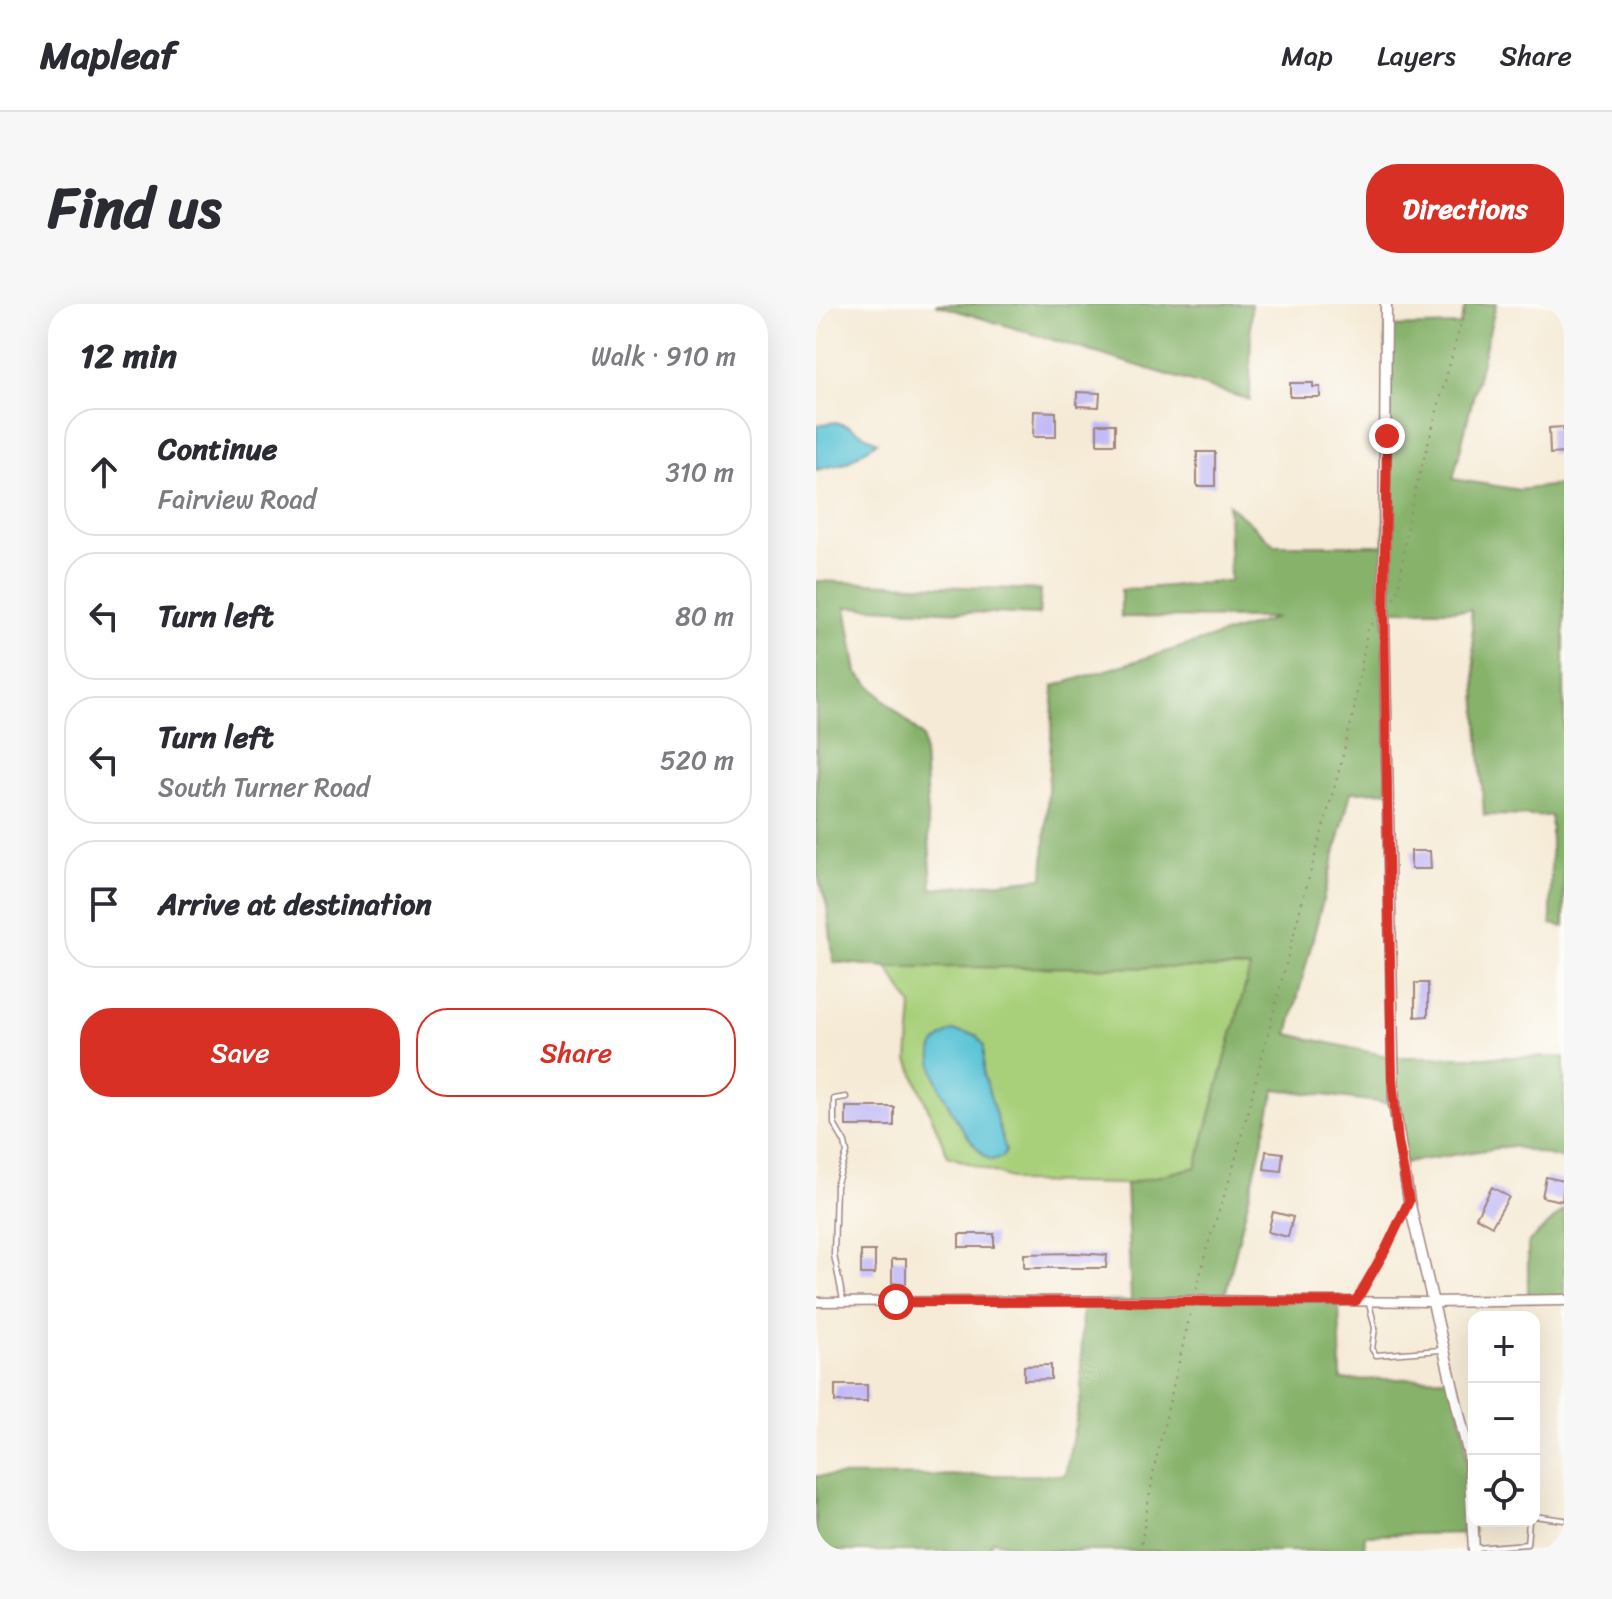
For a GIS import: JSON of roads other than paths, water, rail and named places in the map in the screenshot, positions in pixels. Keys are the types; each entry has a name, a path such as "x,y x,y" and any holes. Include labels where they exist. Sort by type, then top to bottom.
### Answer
{"street":[{"path":"1386,304 1384,598 1392,1079 1398,1141 1409,1201 1468,1456"},
{"path":"816,1302 1564,1300"},
{"path":"1474,1527 1474,1549"}],"lane":[{"path":"843,1302 834,1255 836,1186 847,1153 833,1115 834,1099 846,1097"},
{"path":"1356,1301 1409,1201"},
{"path":"1369,1301 1375,1328 1372,1349 1376,1355 1444,1350"},
{"path":"1540,1517 1564,1520"},
{"path":"1474,1549 1527,1544 1528,1527"}],"water":[{"path":"836,422 877,442 846,463 816,470 816,425"},
{"path":"952,1031 976,1035 984,1045 984,1074 1006,1151 1003,1157 991,1160 972,1142 952,1112 937,1079 933,1049 939,1040"}]}
